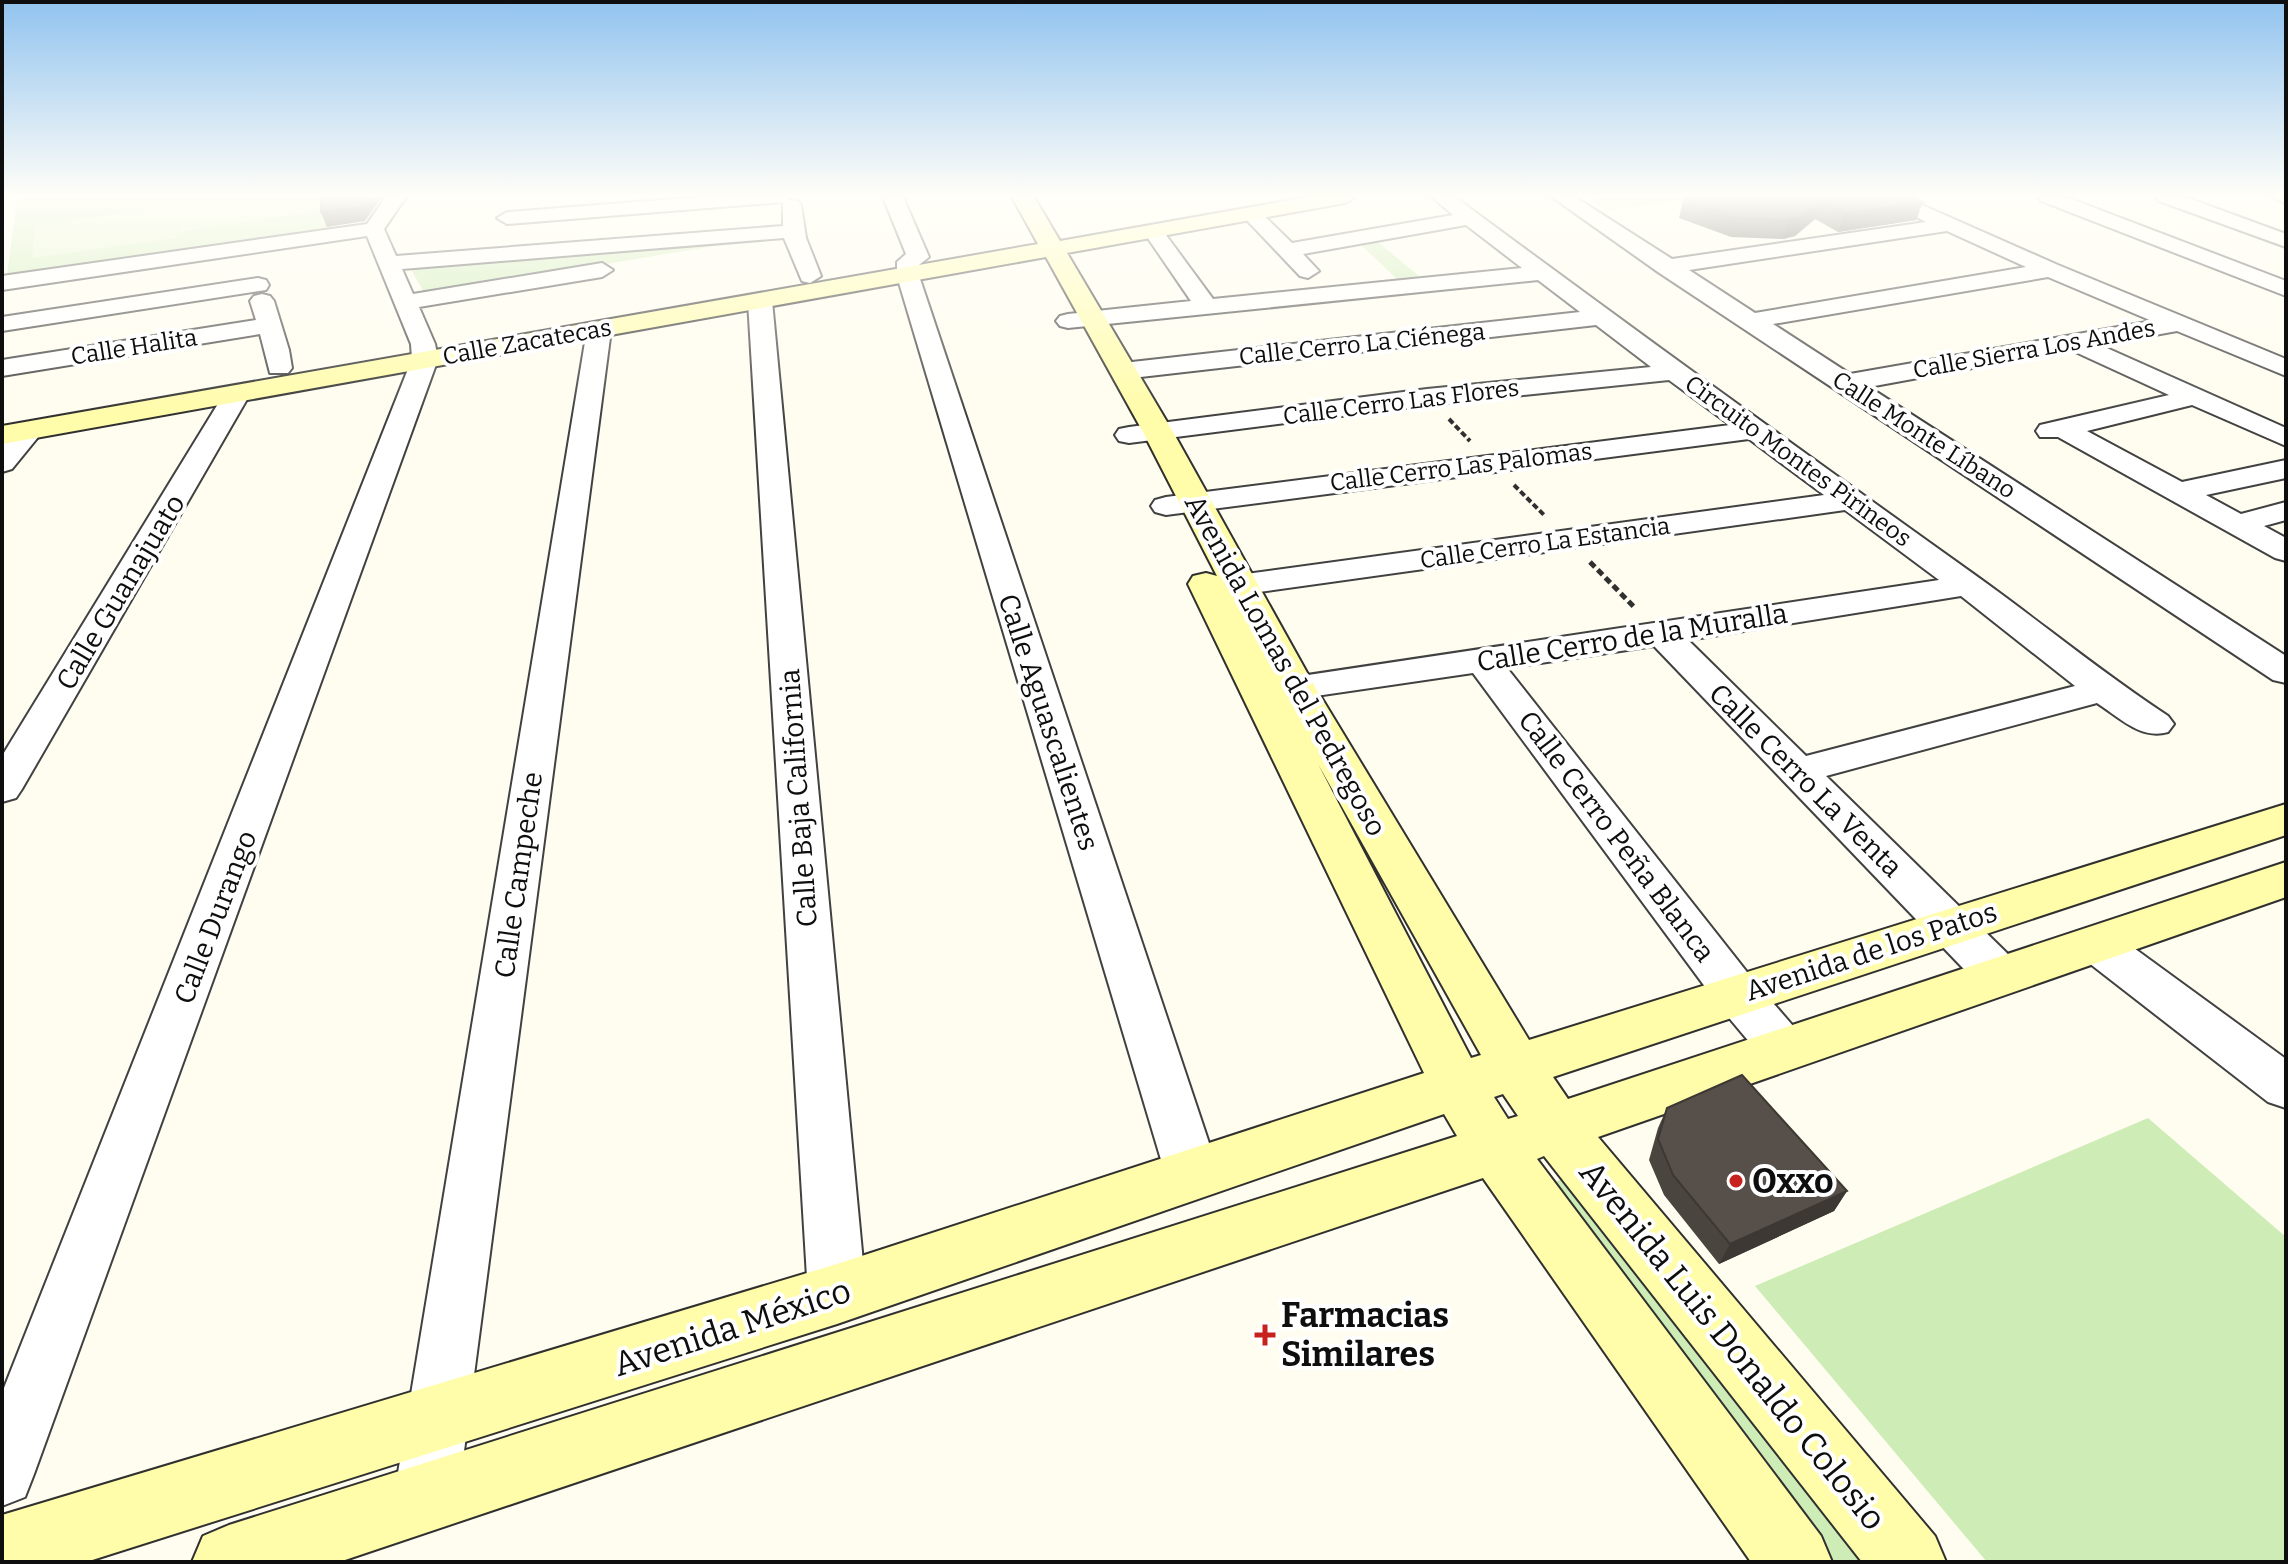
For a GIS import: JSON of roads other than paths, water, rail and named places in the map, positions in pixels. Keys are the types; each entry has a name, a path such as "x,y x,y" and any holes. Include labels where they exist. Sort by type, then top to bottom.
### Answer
{"street":[{"path":"2,283 91,270"},
{"path":"257,270 267,326 277,350 279,368"},
{"path":"393,270 424,351"},
{"path":"405,302 589,270"},
{"path":"808,270 810,276"},
{"name":"Calle Zacatecas","path":"16,433 237,394 424,351 810,276 870,270"},
{"name":"Calle Zacatecas","path":"2,416 279,368 599,330 760,301 893,270"},
{"name":"Calle Aguascalientes","path":"911,270 1192,1173"},
{"name":"Avenida Lomas del Pedregoso","path":"1052,270 1143,434 1278,690 1458,1087 1495,1149"},
{"path":"1180,270 1205,305"},
{"path":"1307,270 1327,294"},
{"path":"1420,270 1436,283"},
{"name":"Circuito Montes Pirineos","path":"1537,270 1968,585 2103,690 2155,724"},
{"name":"Calle Monte Líbano","path":"1671,270 2286,672"},
{"path":"1751,321 2050,270 2177,324 2279,356"},
{"path":"2087,270 2279,356"},
{"path":"2237,270 2286,289"},
{"path":"1080,320 1541,273"},
{"path":"2,324 258,285"},
{"path":"2119,300 2145,295"},
{"name":"Calle Baja California","path":"760,301 837,1294"},
{"name":"Calle Cerro La Ciénega","path":"1123,371 1601,317"},
{"name":"Avenida Lomas del Pedregoso","path":"1080,320 1123,371 1143,434"},
{"name":"Calle Sierra Los Andes","path":"1845,383 2177,324"},
{"name":"Calle Halita","path":"2,368 267,326"},
{"name":"Calle Campeche","path":"426,1497 599,330"},
{"path":"2071,341 2286,438"},
{"name":"Calle Durango","path":"2,1474 424,351"},
{"name":"Calle Cerro Las Flores","path":"1143,434 1427,397 1674,372"},
{"name":"Calle Guanajuato","path":"2,789 237,394"},
{"path":"2194,397 2048,432 2179,492 2286,551"},
{"name":"Calle Cerro Las Palomas","path":"1180,504 1756,430"},
{"path":"2,463 16,433"},
{"path":"2179,492 2286,469"},
{"name":"Calle Cerro La Estancia","path":"1224,588 1851,500"},
{"path":"2237,524 2286,511"},
{"name":"Calle Cerro de la Muralla","path":"1278,690 1662,634 1968,585"},
{"name":"Calle Cerro La Venta","path":"1662,634 2000,976"},
{"name":"Calle Cerro Peña Blanca","path":"1482,660 1737,994 1783,1048"},
{"name":"Avenida Lomas del Pedregoso","path":"1278,690 1556,1128"},
{"path":"1797,771 2103,690"},
{"name":"Avenida de los Patos","path":"1458,1087 1737,994 2286,819"},
{"path":"229,1562 1495,1149 1783,1048 2286,879"},
{"path":"2096,944 2286,1087"},
{"name":"Avenida México","path":"2,1552 837,1294 1192,1173 1458,1087"},
{"name":"Avenida Luis Donaldo Colosio","path":"1556,1128 1909,1562"},
{"path":"1495,1149 1795,1562"}],"place":[{"name":"Oxxo","path":"1736,1181"},
{"name":"Farmacias Similares","path":"1265,1335"}]}
